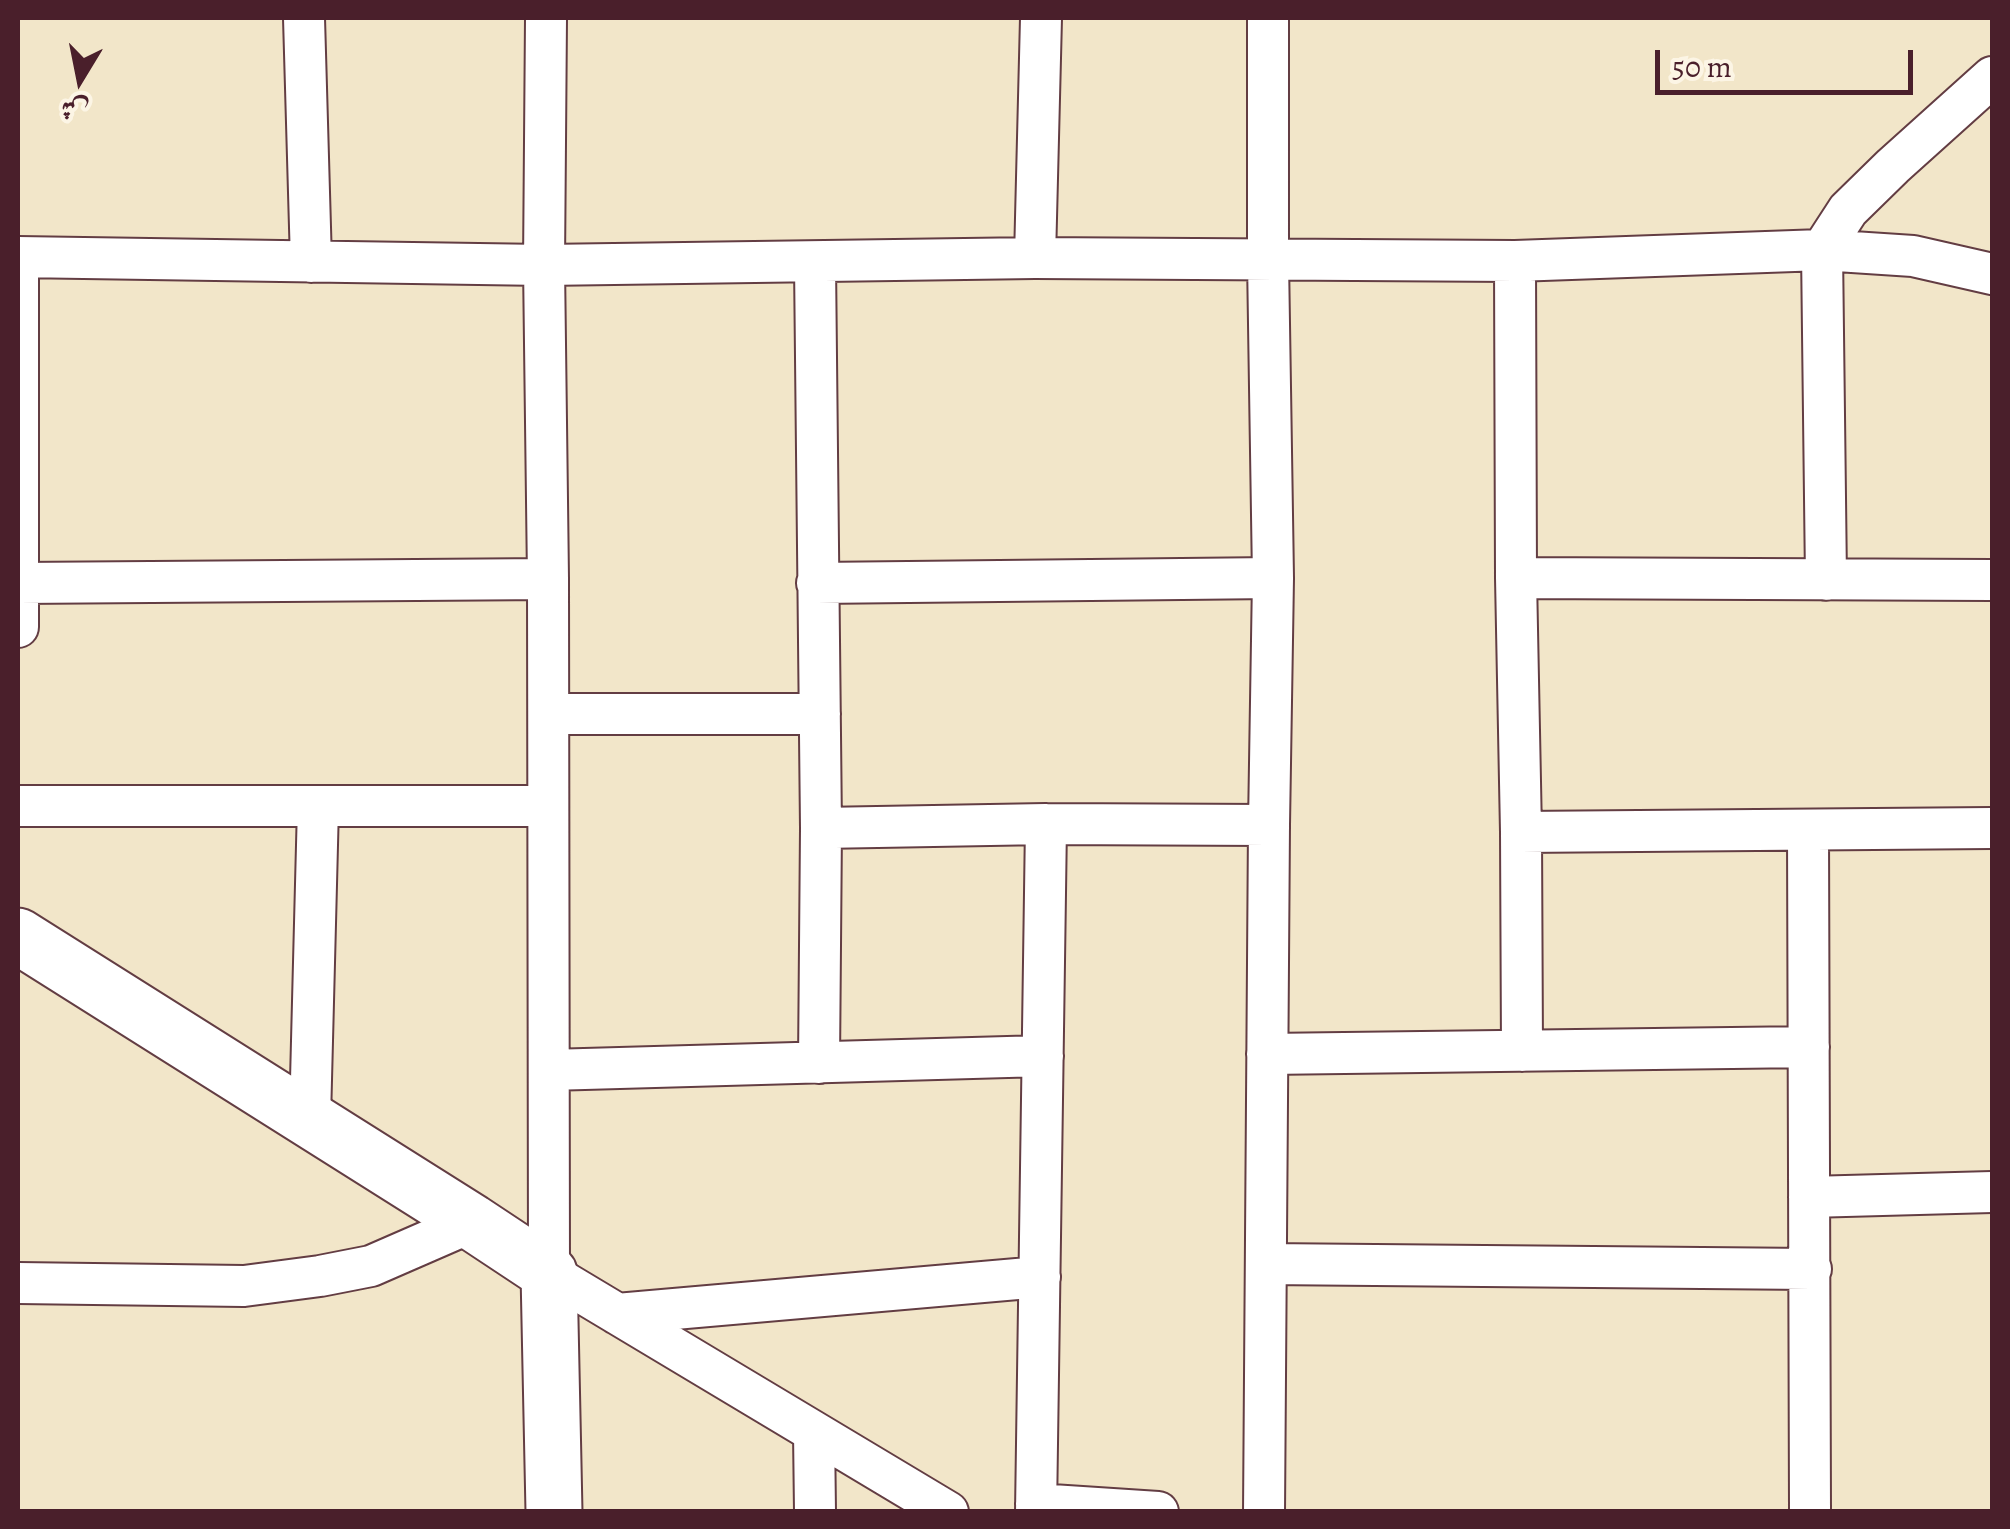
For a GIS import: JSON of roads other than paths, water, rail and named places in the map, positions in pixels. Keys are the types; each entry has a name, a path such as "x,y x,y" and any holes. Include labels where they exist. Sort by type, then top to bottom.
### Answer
{"street":[{"path":"304,18 311,262"},
{"path":"546,18 549,1273 554,1512"},
{"path":"1035,258 1040,18"},
{"path":"1264,1512 1273,578 1268,18"},
{"path":"1826,580 1822,250 1848,210 1992,77"},
{"path":"18,627 18,257 544,266 1035,258 1514,261 1822,250 1914,256 1992,274"},
{"path":"1514,261 1522,1051"},
{"path":"815,263 820,1062"},
{"path":"19,583 548,578"},
{"path":"817,583 1273,578"},
{"path":"1516,578 1992,580"},
{"path":"549,714 820,714"},
{"path":"18,806 548,806"},
{"path":"310,1119 318,806"},
{"path":"1046,824 1036,1508 1158,1512"},
{"path":"821,828 1268,825"},
{"path":"1522,832 1992,828"},
{"path":"1808,830 1810,1512"},
{"path":"18,936 549,1273 948,1512"},
{"path":"1267,1054 1808,1047"},
{"path":"548,1070 1044,1056"},
{"path":"1809,1197 1992,1192"},
{"path":"18,1283 244,1286 320,1276 371,1266 472,1222"},
{"path":"1266,1264 1810,1269"},
{"path":"617,1314 1040,1277"},
{"path":"814,1432 815,1512"}]}
